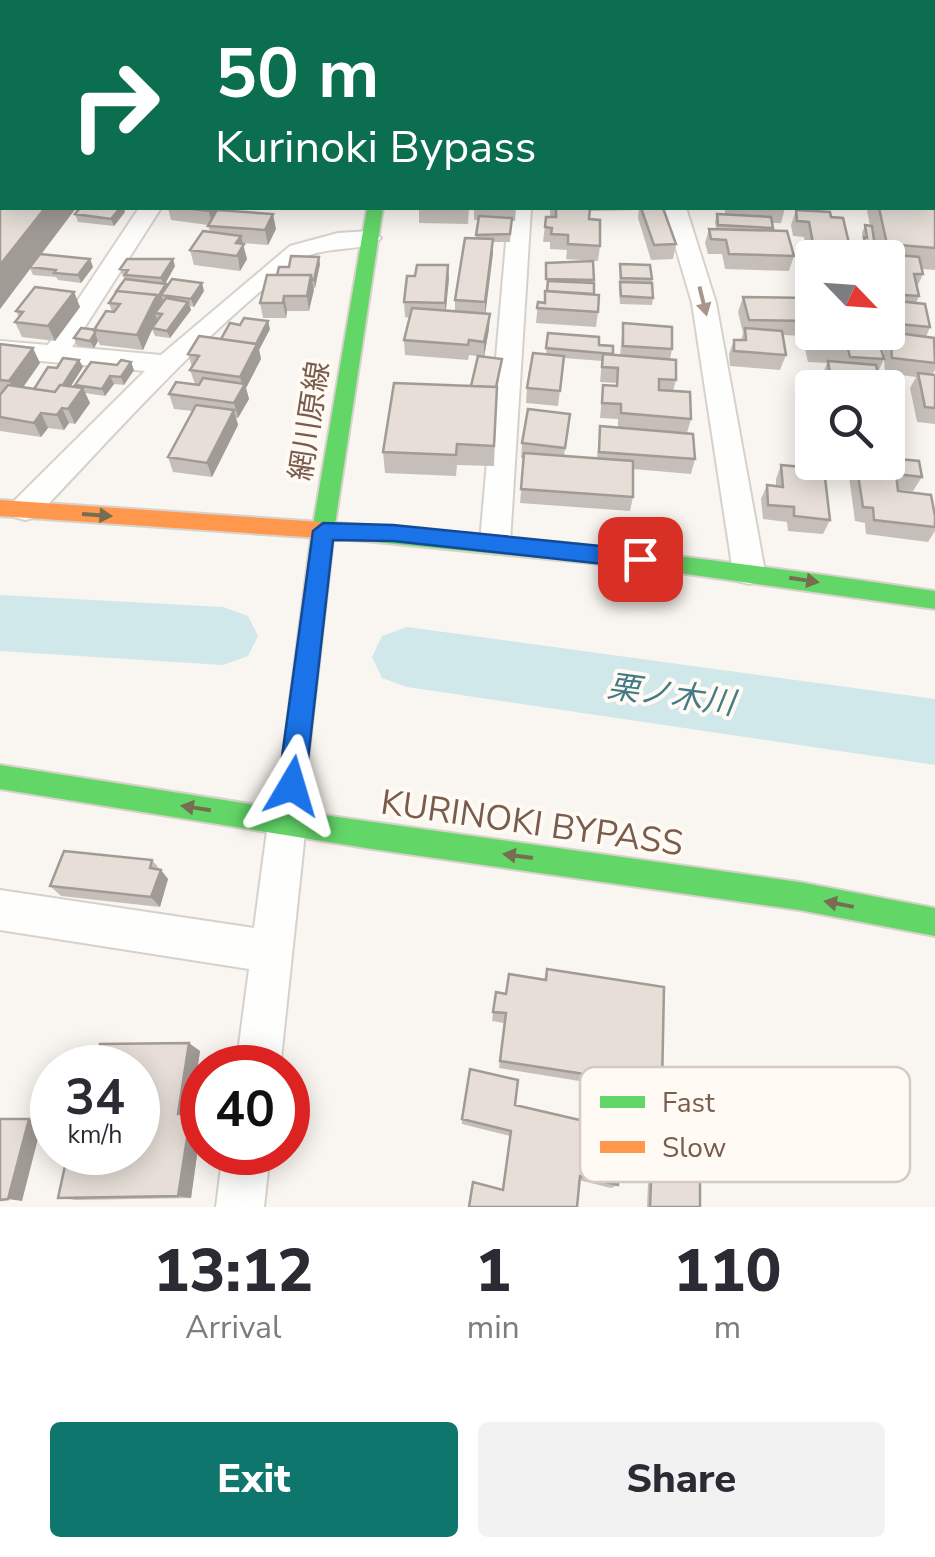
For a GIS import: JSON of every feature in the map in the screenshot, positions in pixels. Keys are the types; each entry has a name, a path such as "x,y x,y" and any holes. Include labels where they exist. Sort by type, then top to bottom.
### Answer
{"main road":[{"name":"網川原線","path":"287,823 323,531 375,210"},
{"path":"13,509 495,542 749,572 935,600"},
{"name":"KURINOKI BYPASS","path":"0,776 287,823 798,896 935,922"}],"street":[{"path":"55,354 149,210"},
{"path":"495,542 520,210"},
{"path":"675,210 704,303 749,572"},
{"path":"13,509 167,364 304,246 370,238"},
{"path":"0,349 167,364"},
{"path":"261,1045 287,823"},
{"path":"0,910 273,952"},
{"path":"240,1207 244,1175"}],"building":[{"path":"0,210 43,210 0,265"},
{"path":"78,210 118,210 111,219 75,214"},
{"path":"217,210 273,214 265,230 208,226"},
{"path":"556,210 590,210 589,219 600,220 600,246 568,244 568,235 551,234 552,228 545,227 546,217 556,217"},
{"path":"642,210 664,210 676,244 654,245"},
{"path":"796,210 830,212 831,217 843,218 848,240 812,240 809,222 797,221"},
{"path":"879,210 935,210 935,248 905,246 905,240 886,240"},
{"path":"717,214 771,217 773,228 718,225"},
{"path":"479,216 512,218 510,234 476,235"},
{"path":"865,225 872,226 874,240 864,240"},
{"path":"709,229 787,231 794,256 729,254 726,240 711,239"},
{"path":"203,231 241,236 236,243 244,244 237,256 190,250"},
{"path":"465,238 493,239 485,302 455,300"},
{"path":"40,254 90,259 78,275 54,273 56,270 30,267"},
{"path":"291,256 319,257 314,280 311,275 277,275 279,267 289,267"},
{"path":"905,256 919,257 923,274 914,274 919,296 905,295"},
{"path":"127,259 173,259 161,278 125,275 128,270 120,269"},
{"path":"593,261 594,280 546,279 546,263"},
{"path":"620,264 650,265 652,279 621,278"},
{"path":"417,265 448,265 445,303 404,302 407,276 415,276"},
{"path":"267,275 311,275 307,296 284,296 283,303 260,303"},
{"path":"125,279 166,284 158,297 115,293"},
{"path":"172,279 202,283 191,299 161,295"},
{"path":"548,281 594,283 594,294 547,291"},
{"path":"620,282 652,283 653,298 621,296"},
{"path":"35,287 74,292 48,326 15,322 23,312 16,311"},
{"path":"117,291 157,295 137,335 94,330 106,311 114,312 120,304 109,303"},
{"path":"545,291 599,295 598,312 537,308 538,302 545,303"},
{"path":"743,297 795,298 795,321 749,320"},
{"path":"166,298 188,302 167,331 152,328 162,314 155,313"},
{"path":"905,302 925,304 930,327 905,325"},
{"path":"412,308 490,314 484,342 469,340 468,345 404,340"},
{"path":"244,318 268,321 256,344 221,339 230,323 240,325"},
{"path":"623,323 672,327 672,349 623,346"},
{"path":"81,328 98,330 94,330 90,341 74,338"},
{"path":"745,328 782,331 786,355 734,351 734,340 746,340"},
{"path":"548,333 599,337 599,345 613,346 613,354 546,348"},
{"path":"905,334 934,338 935,363 892,358 891,350 905,350"},
{"path":"199,336 257,344 240,377 190,370 199,356 188,354"},
{"path":"0,344 33,348 9,381 0,380"},
{"path":"848,350 881,350 884,359 850,357"},
{"path":"533,353 564,356 560,391 527,388"},
{"path":"603,354 676,360 676,380 659,379 659,390 690,392 691,419 621,413 621,404 602,403 603,385 617,386 618,368 602,367"},
{"path":"478,356 502,359 496,387 471,386"},
{"path":"63,358 79,360 63,385 55,392 34,389 48,367 57,368"},
{"path":"121,360 131,362 121,377 110,376 102,389 75,385 91,362 117,365"},
{"path":"828,361 876,365 877,370 829,370"},
{"path":"918,373 935,375 935,408 925,407"},
{"path":"203,378 245,384 234,403 169,394 176,382 199,385"},
{"path":"394,383 497,387 494,446 457,444 456,455 383,452"},
{"path":"8,385 55,392 60,385 83,388 68,409 62,408 57,415 41,413 34,423 0,417 0,395"},
{"path":"196,405 234,410 207,463 168,457"},
{"path":"528,409 570,414 565,448 522,443"},
{"path":"600,426 693,434 695,459 599,452"},
{"path":"524,453 633,461 633,497 521,489"},
{"path":"905,460 919,461 922,477 905,475"},
{"path":"781,465 795,466 795,480 825,480 830,520 794,516 794,507 768,505 767,485 783,487"},
{"path":"859,480 897,480 898,491 931,495 935,527 874,520 873,508 863,507"},
{"path":"64,851 152,860 150,868 161,870 151,897 50,886"},
{"path":"547,969 664,987 662,1067 580,1067 580,1073 500,1061 506,1013 493,1012 496,992 506,994 509,974 546,980"},
{"path":"189,1043 180,1045 181,1175 178,1196 58,1198 63,1175 160,1175 160,1045 100,1044"},
{"path":"470,1069 518,1080 515,1105 580,1120 577,1207 469,1207 473,1182 503,1190 511,1131 462,1119"},
{"path":"0,1119 29,1119 8,1199 0,1200"},
{"path":"651,1182 700,1182 700,1207 650,1207"}],"waterway":[{"name":"栗ノ木川","path":"0,623 223,636"},
{"name":"栗ノ木川","path":"407,657 935,732"}],"traffic: fast":[{"path":"287,823 323,531 375,210"},
{"path":"365,533 651,560 935,600"},
{"path":"0,777 372,836 799,896 935,922"}],"traffic: slow":[{"path":"0,508 365,533"}],"route":[{"path":"292,786 323,531 495,542 640,559"}]}
